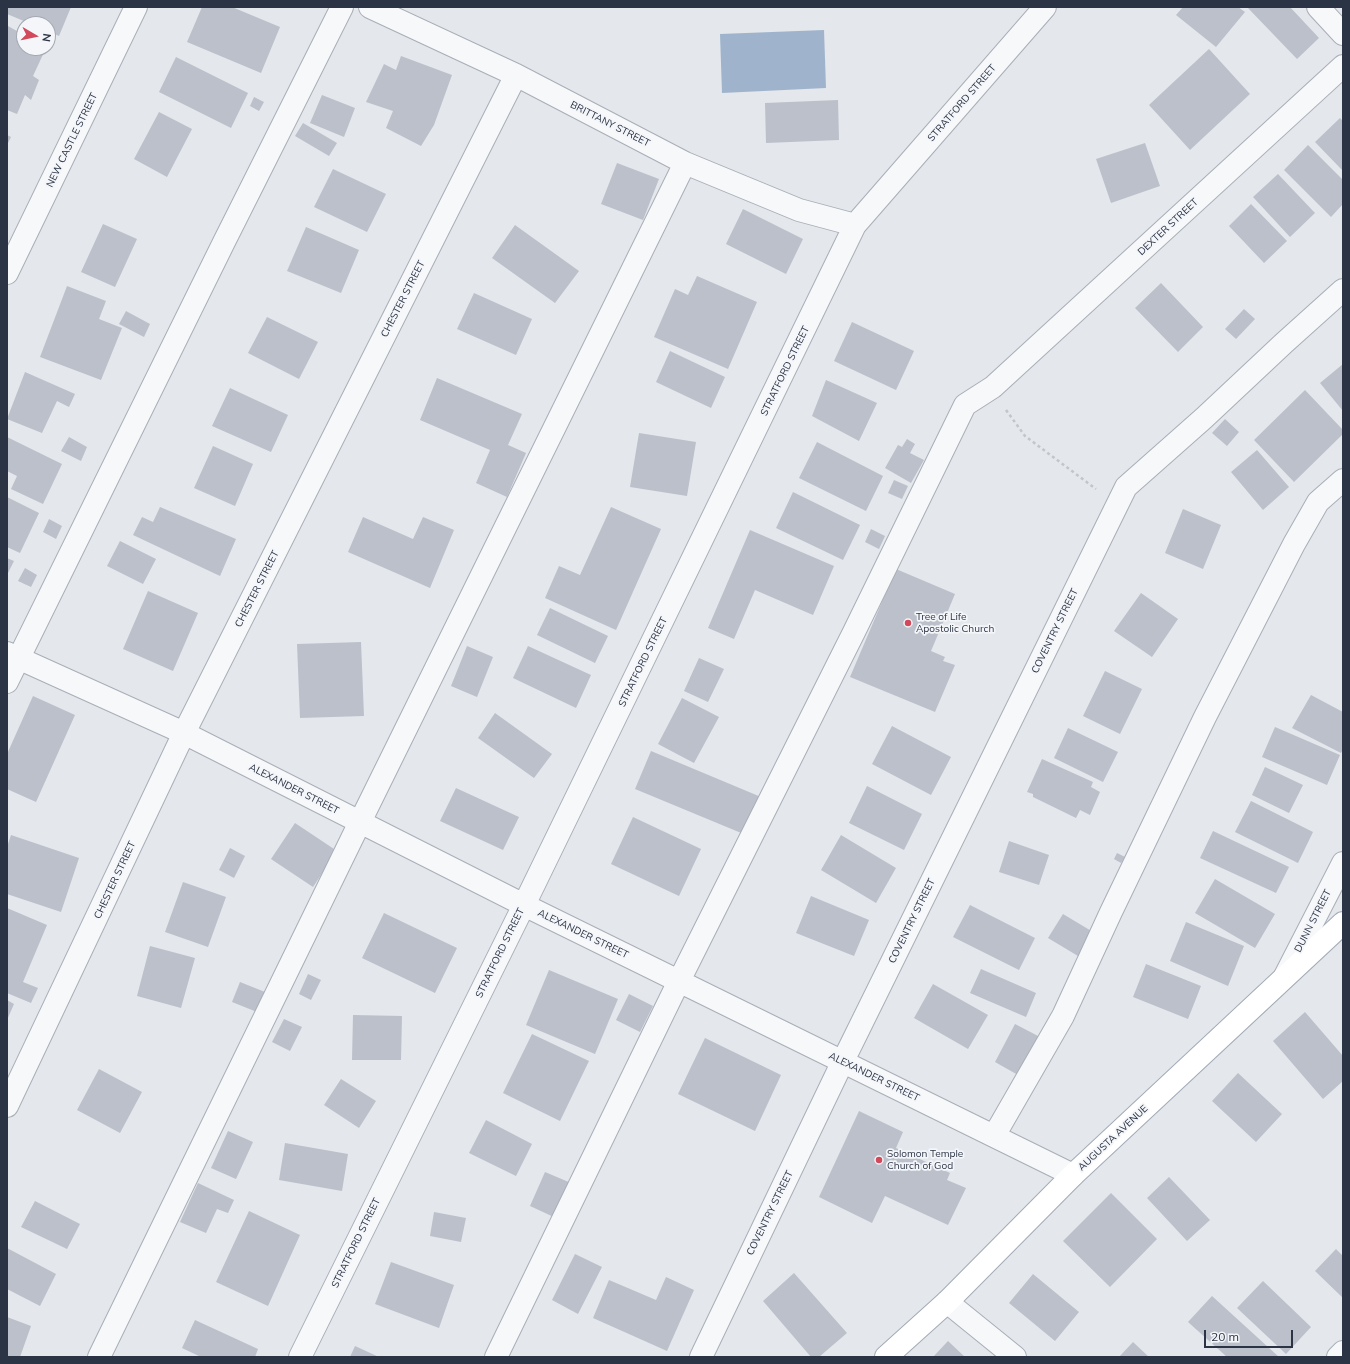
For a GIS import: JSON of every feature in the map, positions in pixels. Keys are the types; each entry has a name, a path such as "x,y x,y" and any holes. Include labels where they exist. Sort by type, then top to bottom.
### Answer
{"main road":[{"name":"AUGUSTA AVENUE","path":"886,1357 947,1302 1073,1175 1343,923"}],"street":[{"name":"NEW CASTLE STREET","path":"7,273 136,7"},
{"path":"7,682 13,656 342,7"},
{"name":"BRITTANY STREET","path":"370,7 516,75 685,163 799,210 855,225"},
{"name":"STRATFORD STREET","path":"300,1357 524,906 855,225 1045,7"},
{"path":"1318,7 1343,34"},
{"name":"DEXTER STREET","path":"496,1357 679,981 965,405 993,387 1343,66"},
{"name":"CHESTER STREET","path":"7,1106 184,733 516,75"},
{"path":"99,1357 360,822 685,163"},
{"path":"1122,496 1284,343 1343,290"},
{"path":"994,1136 1063,1016 1111,912 1205,717 1294,544 1318,502 1343,480"},
{"name":"COVENTRY STREET","path":"701,1357 843,1061 1122,496"},
{"name":"ALEXANDER STREET","path":"13,656 184,733 524,906 1073,1175"},
{"name":"DUNN STREET","path":"1284,979 1343,863"},
{"path":"947,1302 1015,1357"},
{"path":"1338,1357 1343,1352"}],"path":[{"path":"993,387 1009,414 1025,436 1122,496"}],"water":[{"path":"824,30 826,88 722,93 720,34"}],"building":[{"path":"7,7 71,7 59,36 56,35 56,16 16,16 16,18 7,14"},
{"path":"202,7 232,7 280,27 261,73 187,42"},
{"path":"1183,7 1238,7 1245,12 1216,47 1176,15"},
{"path":"1247,7 1290,7 1319,38 1297,59"},
{"path":"8,26 16,30 16,56 42,56 33,76 39,80 31,100 25,95 17,114 7,110"},
{"path":"1209,49 1250,94 1190,150 1149,105"},
{"path":"401,56 452,75 434,125 421,146 386,128 393,111 366,102 384,64 396,70"},
{"path":"176,57 248,93 231,128 159,92"},
{"path":"322,95 355,108 344,137 310,123"},
{"path":"254,97 264,102 259,111 250,106"},
{"path":"838,100 839,140 766,143 765,103"},
{"path":"159,112 192,129 167,177 134,159"},
{"path":"1340,118 1343,121 1343,171 1315,142"},
{"path":"303,123 337,143 329,156 295,136"},
{"path":"7,135 11,137 7,145"},
{"path":"1145,143 1160,186 1111,203 1096,159"},
{"path":"1308,145 1343,180 1343,204 1331,217 1284,170"},
{"path":"617,163 659,179 643,220 601,204"},
{"path":"333,169 386,194 367,232 314,207"},
{"path":"1278,174 1315,213 1290,237 1253,197"},
{"path":"1251,204 1287,241 1264,263 1229,226"},
{"path":"743,209 803,239 786,274 726,244"},
{"path":"103,224 137,239 115,287 81,272"},
{"path":"515,225 579,271 555,303 492,258"},
{"path":"306,227 359,250 341,293 287,271"},
{"path":"697,276 757,302 728,369 654,337 675,289 688,295"},
{"path":"1161,283 1203,327 1178,352 1135,308"},
{"path":"67,286 106,301 99,319 122,328 101,380 40,357"},
{"path":"474,293 532,319 516,355 457,329"},
{"path":"1244,309 1255,319 1236,339 1225,329"},
{"path":"126,311 150,324 144,337 119,324"},
{"path":"267,317 318,342 299,379 248,353"},
{"path":"852,322 914,351 896,390 834,361"},
{"path":"670,351 725,377 711,408 656,382"},
{"path":"1343,364 1343,411 1320,383"},
{"path":"25,372 75,394 69,407 57,401 42,433 7,419"},
{"path":"437,378 522,414 508,445 526,453 507,497 476,483 490,450 420,420"},
{"path":"826,380 877,403 859,441 812,416"},
{"path":"230,388 288,415 271,452 212,426"},
{"path":"1305,390 1343,430 1343,434 1294,482 1254,440"},
{"path":"1225,419 1239,432 1227,446 1212,433"},
{"path":"639,433 696,442 687,496 630,487"},
{"path":"7,437 62,464 43,504 11,489 17,476 7,471"},
{"path":"69,437 87,447 81,461 61,451"},
{"path":"907,439 915,444 910,453 924,460 911,483 885,468 898,445 902,447"},
{"path":"817,442 883,476 866,511 799,478"},
{"path":"213,446 253,464 235,506 194,488"},
{"path":"1257,450 1289,487 1263,510 1231,472"},
{"path":"894,480 908,486 902,499 888,493"},
{"path":"793,492 860,525 843,560 776,528"},
{"path":"7,497 39,513 20,553 7,547"},
{"path":"160,507 236,539 220,576 133,535 142,517 153,522"},
{"path":"611,507 661,529 616,630 545,598 559,566 580,575"},
{"path":"1183,509 1221,525 1203,569 1165,553"},
{"path":"363,517 413,539 423,517 454,530 430,588 348,552"},
{"path":"49,519 62,526 56,539 43,532"},
{"path":"871,529 885,536 879,549 865,542"},
{"path":"750,530 834,566 813,615 755,590 734,639 708,628"},
{"path":"120,541 156,559 143,584 107,566"},
{"path":"7,558 14,561 7,575"},
{"path":"25,568 37,575 31,587 18,581"},
{"name":"Tree of Life Apostolic Church","path":"896,569 955,594 931,651 945,657 943,661 955,665 935,712 850,677"},
{"path":"148,591 198,613 173,671 123,649"},
{"path":"1141,593 1178,619 1152,657 1114,631"},
{"path":"550,608 608,636 595,663 537,635"},
{"path":"361,642 364,716 300,718 297,644"},
{"path":"467,646 493,657 477,697 451,686"},
{"path":"528,646 591,675 576,708 513,678"},
{"path":"699,658 724,669 708,702 684,691"},
{"path":"1105,671 1142,689 1120,734 1083,716"},
{"path":"1311,695 1343,712 1343,749 1341,753 1292,728"},
{"path":"33,696 75,715 36,802 7,789 7,754"},
{"path":"682,698 719,717 694,763 658,744"},
{"path":"495,713 552,754 534,778 478,738"},
{"path":"892,726 951,757 931,795 872,764"},
{"path":"1275,727 1340,755 1327,785 1262,757"},
{"path":"1068,728 1118,752 1103,782 1054,758"},
{"path":"651,751 761,797 746,835 635,789"},
{"path":"1042,759 1093,782 1091,787 1100,792 1090,815 1080,810 1076,818 1033,797 1033,794 1027,792"},
{"path":"1265,767 1303,785 1289,813 1252,795"},
{"path":"867,786 922,814 904,850 849,823"},
{"path":"456,788 519,817 503,850 440,821"},
{"path":"1251,801 1313,832 1298,863 1235,832"},
{"path":"633,817 701,849 679,896 611,864"},
{"path":"295,823 337,851 313,887 271,859"},
{"path":"1213,831 1289,867 1276,893 1200,858"},
{"path":"11,835 79,858 61,912 7,894 7,847"},
{"path":"841,835 896,868 876,903 821,870"},
{"path":"1009,841 1049,855 1039,885 999,872"},
{"path":"230,848 245,856 234,878 219,870"},
{"path":"1117,853 1125,857 1121,863 1114,859"},
{"path":"1215,879 1275,914 1255,948 1195,913"},
{"path":"183,882 226,897 208,947 165,932"},
{"path":"811,896 869,920 854,956 796,933"},
{"path":"970,905 1035,938 1019,970 953,937"},
{"path":"7,908 47,925 23,982 38,988 31,1003 7,993"},
{"path":"384,913 457,948 435,993 362,958"},
{"path":"1063,914 1098,935 1083,959 1048,938"},
{"path":"1186,922 1244,946 1228,986 1170,961"},
{"path":"150,946 195,958 181,1008 137,996"},
{"path":"1146,964 1201,986 1188,1019 1133,997"},
{"path":"981,969 1036,993 1026,1017 970,993"},
{"path":"549,970 618,999 595,1054 526,1025"},
{"path":"308,974 321,980 311,1000 299,994"},
{"path":"240,982 265,992 257,1012 232,1002"},
{"path":"933,984 988,1015 968,1049 914,1018"},
{"path":"629,994 653,1006 640,1032 616,1020"},
{"path":"7,1000 14,1004 7,1020"},
{"path":"1305,1012 1343,1056 1343,1081 1323,1099 1273,1041"},
{"path":"353,1015 402,1016 401,1060 352,1060"},
{"path":"284,1019 302,1027 290,1051 272,1042"},
{"path":"1015,1024 1040,1037 1018,1075 995,1062"},
{"path":"532,1034 589,1061 560,1121 503,1093"},
{"path":"705,1038 781,1075 755,1131 678,1094"},
{"path":"99,1069 142,1092 120,1133 77,1110"},
{"path":"1238,1073 1282,1114 1256,1142 1212,1101"},
{"path":"341,1079 376,1101 359,1128 324,1105"},
{"name":"Solomon Temple Church of God","path":"859,1111 903,1132 896,1148 950,1173 947,1180 966,1188 948,1225 885,1196 872,1223 819,1197"},
{"path":"486,1120 532,1144 516,1176 469,1153"},
{"path":"228,1131 253,1142 236,1179 211,1168"},
{"path":"285,1143 348,1154 342,1191 279,1180"},
{"path":"545,1172 571,1183 556,1218 530,1206"},
{"path":"1169,1177 1210,1220 1187,1241 1147,1198"},
{"path":"198,1183 234,1200 228,1213 217,1209 206,1233 180,1222"},
{"path":"1111,1193 1157,1239 1110,1287 1063,1241"},
{"path":"35,1201 80,1224 67,1249 21,1227"},
{"path":"249,1211 300,1235 268,1306 216,1282"},
{"path":"434,1212 466,1218 461,1242 430,1236"},
{"path":"7,1248 56,1274 40,1306 7,1289"},
{"path":"1336,1249 1343,1256 1343,1298 1315,1271"},
{"path":"575,1254 602,1267 578,1314 552,1300"},
{"path":"391,1262 454,1285 439,1328 375,1304"},
{"path":"794,1273 847,1333 819,1357 811,1357 763,1301"},
{"path":"1033,1274 1079,1312 1055,1341 1009,1303"},
{"path":"666,1277 694,1290 667,1351 593,1318 609,1280 656,1300"},
{"path":"1263,1281 1311,1327 1286,1354 1237,1308"},
{"path":"1212,1296 1279,1357 1227,1357 1188,1322"},
{"path":"7,1317 31,1326 20,1357 7,1357"},
{"path":"195,1320 258,1349 255,1357 201,1357 182,1348"},
{"path":"948,1341 965,1357 933,1357"},
{"path":"1133,1342 1149,1357 1119,1357"},
{"path":"355,1346 379,1357 350,1357"}],"place":[{"name":"Tree of Life Apostolic Church","path":"908,623"},
{"name":"Solomon Temple Church of God","path":"879,1160"}]}
